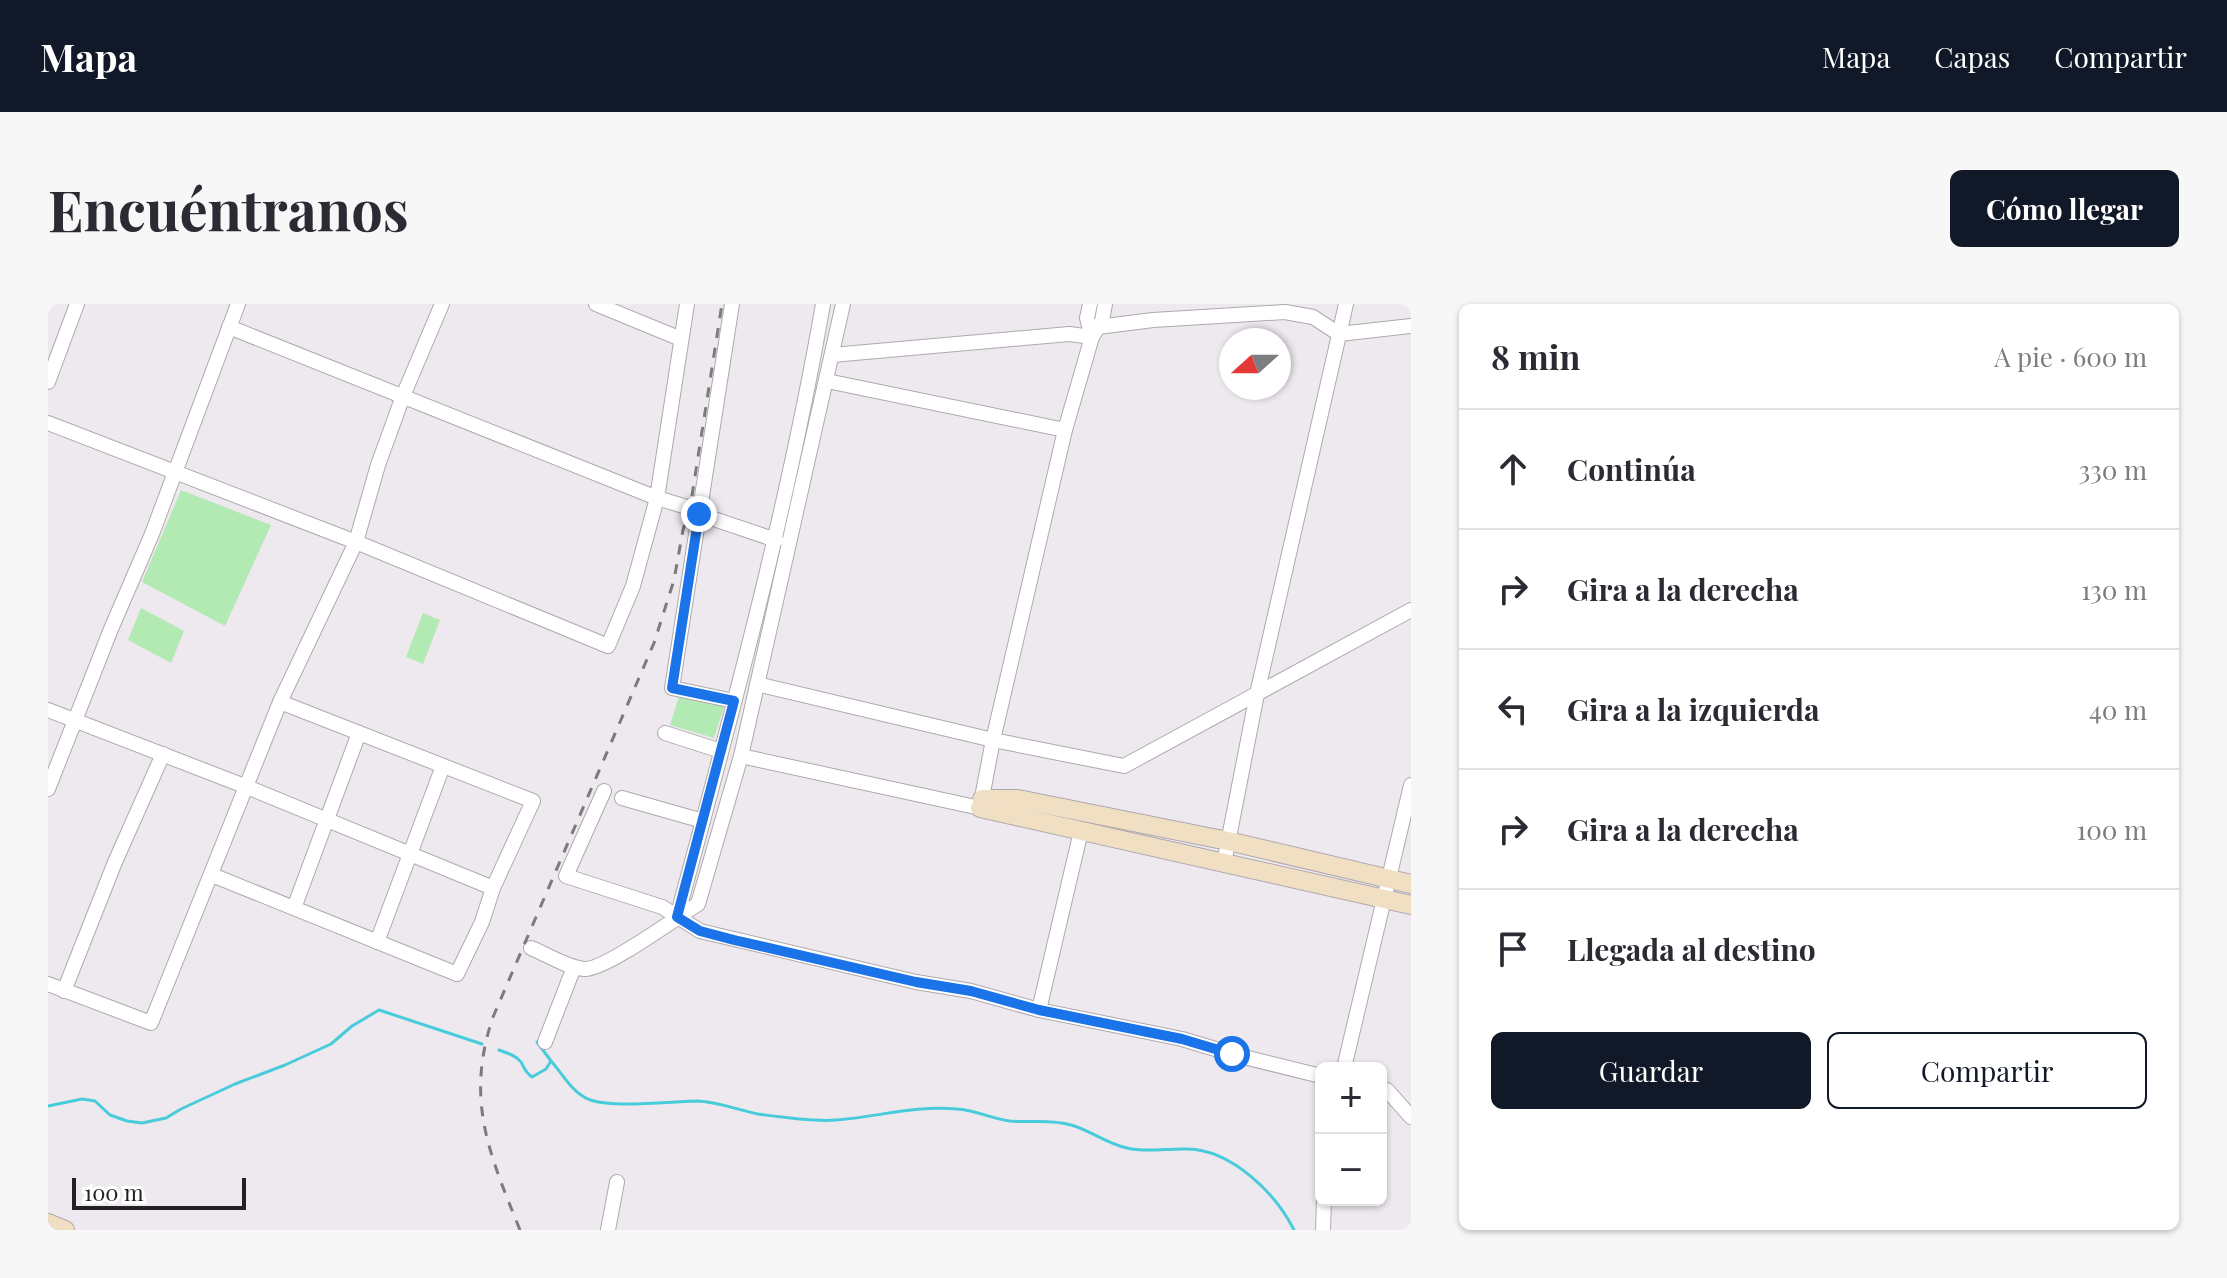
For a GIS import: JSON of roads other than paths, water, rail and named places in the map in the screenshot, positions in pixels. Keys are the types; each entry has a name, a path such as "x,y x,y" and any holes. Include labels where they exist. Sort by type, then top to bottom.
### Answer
{"street":[{"path":"48,382 77,304"},
{"path":"48,789 176,471 238,304"},
{"path":"48,984 151,1023 280,702 356,542 378,465 442,304"},
{"path":"596,304 681,339"},
{"path":"48,423 356,542 608,646 633,586 657,498 687,304"},
{"path":"732,304 672,688 734,701"},
{"path":"677,917 776,540 823,304"},
{"path":"531,948 574,967 588,969 650,937 698,904 741,756 843,304"},
{"path":"1090,304 1087,318 1095,332"},
{"path":"981,804 1065,430 1105,304"},
{"path":"1224,863 1257,694 1346,304"},
{"path":"832,355 1095,332 1153,320 1285,312 1313,317 1339,334 1411,326"},
{"path":"229,327 657,498 776,540"},
{"path":"827,381 1065,430"},
{"path":"757,684 993,740 1124,766 1411,610"},
{"path":"212,875 457,974 533,801 280,702"},
{"path":"48,710 247,787 493,888"},
{"path":"294,908 359,733"},
{"path":"665,733 721,751"},
{"path":"64,991 115,862 163,754"},
{"path":"741,756 981,804 1081,831 1411,905"},
{"path":"377,942 443,766"},
{"path":"1345,1062 1411,785"},
{"path":"604,791 566,876 662,907 700,931 916,982 971,991 1039,1010 1182,1039 1315,1075"},
{"path":"622,798 703,821"},
{"path":"981,804 1018,799 1228,841 1411,884"},
{"path":"1039,1010 1081,831"},
{"path":"545,1042 574,967"},
{"path":"1387,1090 1411,1095"},
{"path":"1387,1092 1411,1117"},
{"path":"608,1230 617,1182"},
{"path":"1323,1230 1324,1206"},
{"path":"48,1223 65,1230"}],"waterway":[{"path":"48,1106 82,1099 95,1101 110,1115 127,1121 142,1123 166,1118 235,1084 331,1044 352,1026 379,1010 482,1044"},
{"path":"537,1042 551,1061"},
{"path":"499,1050 517,1058 532,1077 546,1069 551,1061 579,1094 607,1103 698,1101 758,1114 818,1120 957,1109 1010,1121 1063,1123 1135,1149 1204,1151 1235,1165 1250,1176 1275,1201 1294,1230"}],"railway":[{"path":"520,1230 490,1151 484,1126 481,1074 485,1047 493,1017 654,643 674,580 690,508 722,304"}]}
